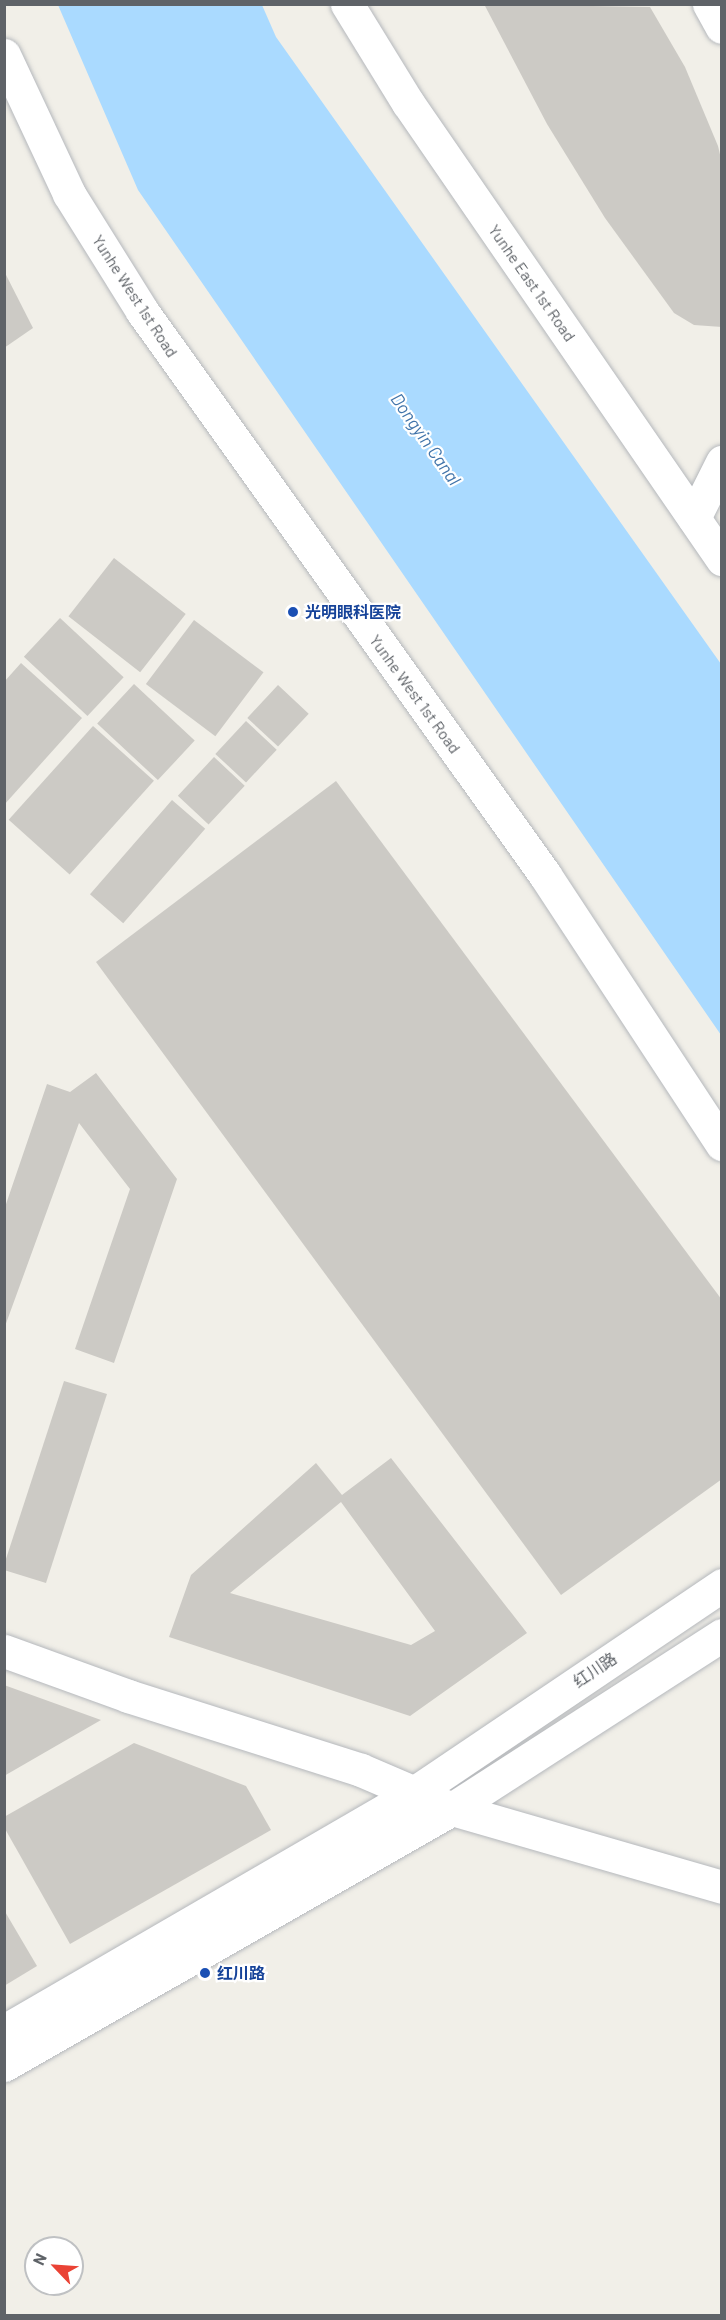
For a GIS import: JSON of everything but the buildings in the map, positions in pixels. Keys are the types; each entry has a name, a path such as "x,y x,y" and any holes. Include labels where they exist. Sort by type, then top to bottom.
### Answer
{"street":[{"name":"Yunhe East 1st Road","path":"347,4 408,103 722,559"},
{"path":"709,4 722,27"},
{"name":"Yunhe West 1st Road","path":"4,55 69,194 142,311 544,875 722,1144"},
{"path":"694,518 722,462"},
{"name":"红川路","path":"4,2031 414,1793 722,1585"},
{"path":"4,2065 452,1809 722,1635"},
{"path":"4,1651 128,1696 361,1770 452,1809 722,1887"}],"water":[{"name":"Dongyin Canal","path":"58,5 262,5 276,37 721,664 721,1035 138,190"}],"place":[{"name":"光明眼科医院","path":"293,612"},
{"name":"红川路","path":"205,1973"}]}
